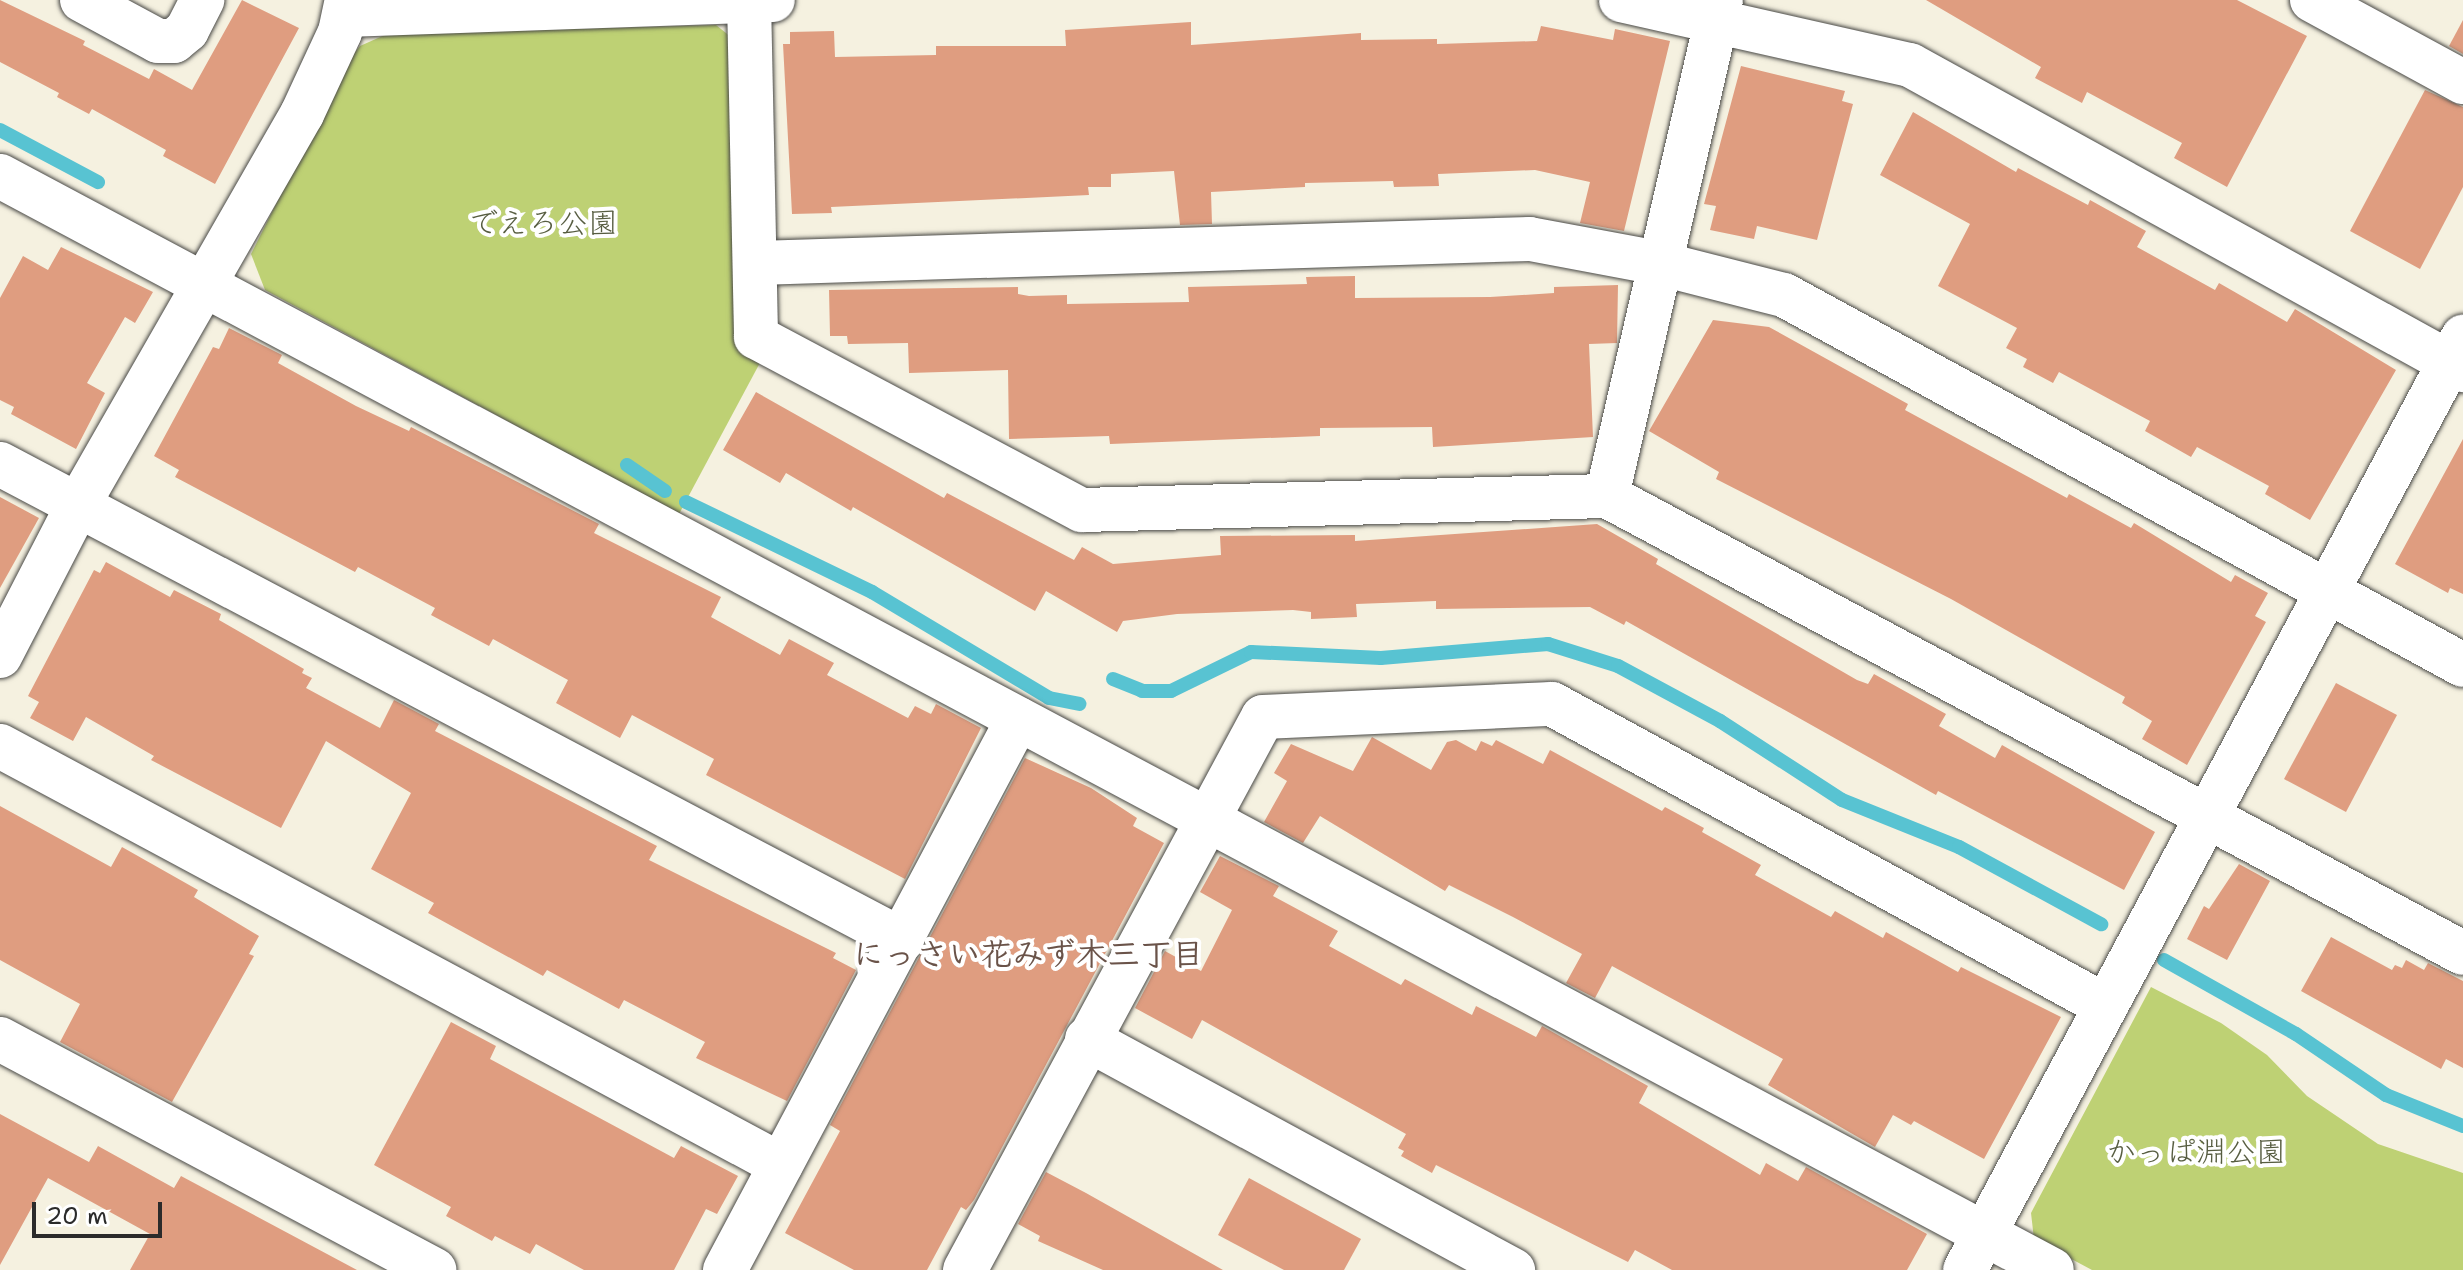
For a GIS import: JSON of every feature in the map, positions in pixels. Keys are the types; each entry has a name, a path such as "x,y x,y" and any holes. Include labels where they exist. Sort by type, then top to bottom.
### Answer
{"street":[{"path":"82,0 158,41 174,41 187,30 202,0"},
{"path":"749,0 757,263 756,337 1082,510 1607,496 2463,953"},
{"path":"0,656 78,505 201,284 302,114 346,8 773,0"},
{"path":"1621,0 1718,11 1910,65 2458,356 1975,1253"},
{"path":"2312,0 2463,82"},
{"path":"1607,496 1718,11"},
{"path":"0,176 1204,819 1975,1253 2052,1270"},
{"path":"757,263 1530,239 1658,263 1784,295 2463,665"},
{"path":"0,464 902,940"},
{"path":"974,1267 1087,1039 1204,819 1263,717 1552,704 2106,1006"},
{"path":"725,1270 1018,719"},
{"path":"0,746 781,1165"},
{"path":"0,1039 434,1270"},
{"path":"1087,1039 1513,1270"}],"green space":[{"name":"でえろ公園","path":"716,25 731,37 762,359 679,514 265,290 251,254 347,62 360,46 387,34"},
{"name":"かっぱ淵公園","path":"2151,987 2221,1023 2267,1055 2307,1096 2378,1144 2463,1173 2463,1270 2092,1270 2034,1239 2031,1213"}],"building":[{"path":"0,0 85,41 83,45 149,79 154,69 192,90 242,0 299,28 215,184 163,156 166,150 92,109 89,114 57,97 59,93 0,62"},
{"path":"1926,0 2237,0 2307,36 2227,187 2174,158 2182,143 2087,92 2082,103 2035,78 2041,67"},
{"path":"2463,20 2463,54 2449,46"},
{"path":"1191,22 1191,45 1361,33 1361,40 1437,39 1437,44 1537,41 1541,26 1613,40 1615,29 1670,41 1624,231 1580,223 1590,182 1535,170 1438,174 1439,186 1394,187 1393,181 1305,183 1305,187 1211,192 1212,224 1180,225 1174,171 1111,174 1111,187 1088,187 1089,195 831,207 832,213 792,214 783,44 790,44 790,32 834,31 835,57 936,55 936,46 1066,46 1065,30"},
{"path":"1741,66 1845,91 1842,101 1853,104 1817,240 1757,226 1754,239 1710,230 1716,206 1704,204"},
{"path":"2425,90 2463,107 2463,187 2420,269 2350,231"},
{"path":"1913,112 2016,172 2018,168 2088,205 2090,200 2146,231 2137,247 2215,290 2219,283 2287,322 2295,309 2396,370 2310,520 2265,494 2269,486 2197,447 2191,457 2145,431 2150,421 2059,372 2053,383 2023,367 2027,359 2006,348 2017,328 1938,286 1970,224 1880,175"},
{"path":"61,247 153,292 135,323 125,317 87,383 105,393 76,449 11,414 14,407 0,400 0,298 23,256 48,270"},
{"path":"1355,276 1355,298 1490,297 1554,293 1554,287 1618,285 1617,343 1589,344 1593,437 1433,447 1432,427 1320,428 1320,436 1110,444 1109,436 1009,439 1008,370 909,373 908,343 848,344 847,336 830,336 829,290 1018,287 1018,294 1029,296 1067,295 1067,304 1189,302 1188,287 1307,284 1306,277"},
{"path":"1713,320 1769,327 1908,404 1905,410 2067,498 2069,494 2131,528 2134,523 2231,582 2235,575 2268,593 2255,616 2266,622 2187,765 2142,739 2152,721 2122,703 2125,697 1951,599 1716,479 1719,472 1649,431"},
{"path":"229,328 282,355 278,363 356,406 409,431 411,427 599,524 594,533 721,597 711,617 780,655 789,639 834,663 827,675 908,718 915,706 931,714 936,704 981,728 905,879 706,775 714,759 632,715 620,738 556,703 568,680 493,639 489,646 431,615 435,608 358,567 355,572 175,477 179,470 154,456 213,347 219,349"},
{"path":"756,392 944,498 947,493 1074,560 1082,547 1113,564 1221,555 1220,536 1355,535 1355,541 1597,524 1658,559 1656,564 1857,680 1868,684 1874,674 1946,714 1939,726 1995,758 2002,745 2155,832 2124,890 1938,791 1936,795 1626,621 1624,625 1590,607 1436,609 1436,601 1356,604 1357,617 1311,619 1311,612 1293,610 1177,614 1123,621 1117,632 1046,591 1035,611 853,507 851,511 786,473 780,483 723,450"},
{"path":"2463,439 2463,594 2450,588 2448,593 2395,564"},
{"path":"0,497 39,518 0,588"},
{"path":"106,562 170,597 174,590 221,614 219,620 304,669 302,673 312,678 306,688 380,728 394,700 439,724 435,731 657,846 649,860 836,953 833,958 856,970 787,1101 696,1058 705,1042 624,1000 619,1009 547,970 543,976 428,913 434,903 371,869 411,793 326,741 281,828 151,760 154,756 86,717 73,741 30,718 39,702 28,696 94,570 100,573"},
{"path":"2336,683 2397,715 2346,812 2284,779"},
{"path":"1372,737 1431,770 1447,742 1456,740 1476,751 1481,741 1492,746 1496,740 1543,764 1550,750 1662,811 1665,807 1704,828 1702,832 1761,865 1755,875 1831,917 1835,911 1883,938 1886,932 1958,972 1961,967 2061,1017 1984,1159 1914,1121 1911,1125 1893,1115 1875,1147 1768,1085 1783,1059 1612,966 1595,998 1566,983 1582,954 1513,917 1449,885 1445,891 1320,816 1303,843 1264,822 1287,781 1274,773 1291,744 1353,771"},
{"path":"1025,758 1091,788 1137,818 1133,826 1164,843 974,1200 966,1210 961,1207 927,1270 854,1270 785,1233 840,1131 830,1125"},
{"path":"0,806 111,867 122,847 198,890 194,897 259,936 249,954 254,956 172,1102 60,1042 80,1004 0,960"},
{"path":"1220,856 1279,886 1273,896 1338,931 1329,946 1401,985 1405,979 1472,1015 1476,1006 1536,1037 1542,1026 1648,1086 1639,1103 1760,1175 1766,1163 1798,1181 1806,1167 1927,1234 1907,1270 1672,1270 1635,1250 1628,1262 1436,1165 1432,1173 1401,1156 1404,1151 1398,1148 1406,1134 1202,1020 1192,1039 1135,1008 1165,951 1201,971 1232,910 1200,892"},
{"path":"2239,864 2270,881 2227,960 2187,939 2204,906 2209,909"},
{"path":"2331,937 2392,970 2395,965 2402,968 2406,960 2424,970 2428,963 2463,981 2463,1068 2446,1059 2441,1069 2301,991"},
{"path":"451,1022 496,1046 490,1059 674,1158 681,1146 738,1176 717,1214 706,1209 674,1270 584,1270 536,1244 530,1254 495,1236 492,1241 446,1216 451,1207 374,1165"},
{"path":"0,1114 89,1162 98,1146 174,1188 181,1176 357,1270 130,1270 150,1234 48,1178 0,1265"},
{"path":"1046,1172 1223,1270 1103,1270 1038,1241 1040,1236 1018,1224"},
{"path":"1249,1178 1361,1239 1344,1270 1284,1270 1218,1235"}],"waterway":[{"path":"0,130 98,182"},
{"path":"627,465 665,491"},
{"path":"686,502 872,592 1049,698 1079,704"},
{"path":"1113,679 1142,691 1171,691 1251,652 1381,658 1548,644 1618,666 1720,721 1842,800 1959,847 2101,924"},
{"path":"2164,960 2296,1034 2386,1095 2463,1126"}],"district":[{"name":"にっさい花みず木三丁目","path":"1028,954"}]}
